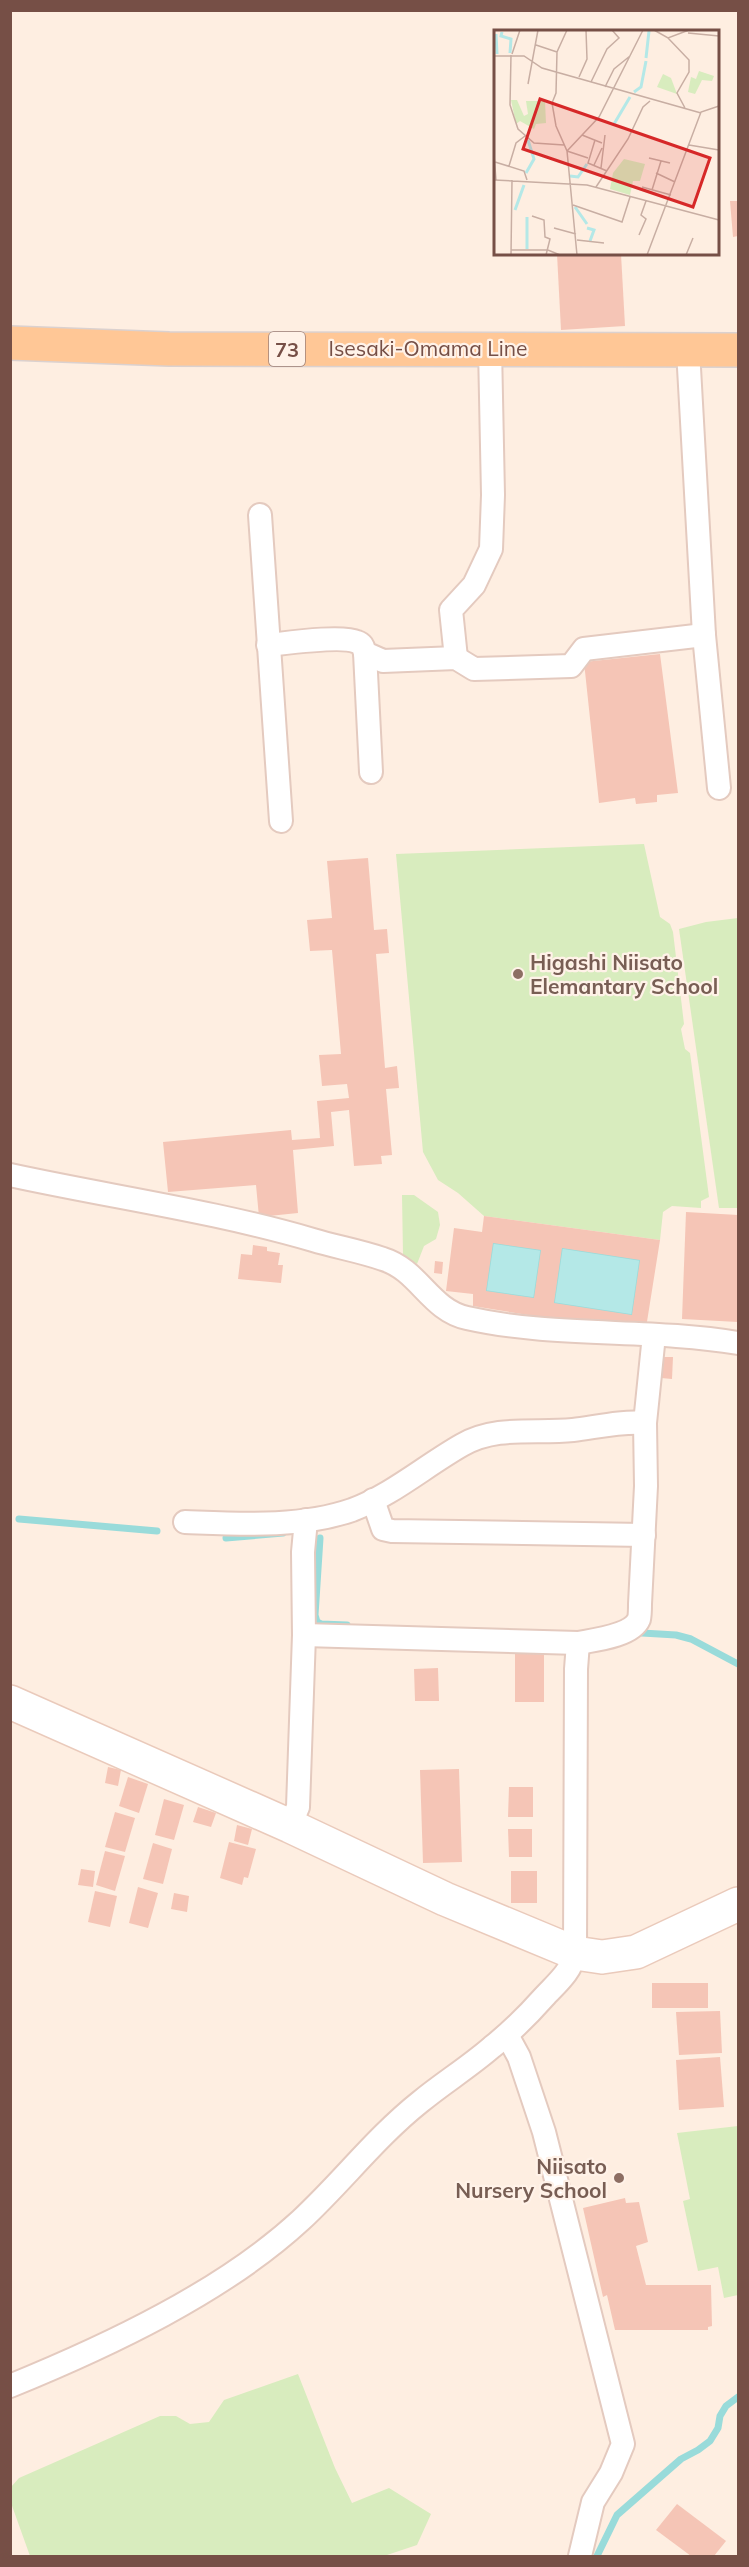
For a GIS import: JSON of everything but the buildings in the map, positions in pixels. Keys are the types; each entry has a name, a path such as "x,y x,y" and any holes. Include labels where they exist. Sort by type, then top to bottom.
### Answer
{"main road":[{"name":"Isesaki-Omama Line","path":"10,343 169,349 738,350"}],"street":[{"path":"456,658 452,610 474,585 491,549 493,495 490,348"},
{"path":"688,350 704,634 719,788"},
{"path":"260,515 281,821"},
{"path":"365,652 382,661 456,658 474,669 571,666 584,649 704,634"},
{"path":"268,645 345,640 356,641 363,645 370,772"},
{"path":"10,1176 129,1198 266,1228 386,1260 408,1272 433,1300 446,1310 468,1318 543,1328 738,1343"},
{"path":"304,1635 578,1643 616,1635 634,1626 639,1619 646,1486 645,1423 654,1335"},
{"path":"185,1522 242,1523 306,1520 352,1510 373,1500 462,1445 489,1434 570,1430 625,1422 645,1423"},
{"path":"373,1500 383,1529 392,1531 644,1535"},
{"path":"291,1826 298,1807 304,1635 303,1552 306,1520"},
{"path":"10,2386 68,2362 135,2329 175,2308 244,2264 301,2220 351,2167 418,2103 507,2035 565,1975 575,1953 578,1643"},
{"path":"10,1702 291,1826 446,1899 575,1953 603,1957 636,1952 738,1904"},
{"path":"507,2035 519,2057 544,2132 623,2444 611,2473 593,2502 580,2556"}],"green space":[{"path":"644,844 660,917 670,924 673,932 684,1024 681,1029 685,1049 690,1053 709,1197 701,1201 701,1208 672,1206 663,1212 660,1240 484,1216 458,1193 438,1180 423,1152 396,854"},
{"path":"738,918 738,1208 719,1208 679,929 706,922"},
{"path":"402,1195 414,1195 438,1212 440,1225 436,1239 424,1246 417,1264 403,1255"},
{"path":"738,2126 738,2295 724,2298 718,2267 698,2271 683,2201 690,2199 677,2133"},
{"path":"298,2374 335,2468 352,2503 389,2488 431,2514 417,2545 384,2556 30,2556 11,2503 11,2487 19,2478 160,2416 176,2416 190,2424 209,2422 224,2400"}],"water":[{"path":"493,1243 541,1250 534,1298 486,1291"},
{"path":"562,1248 640,1260 632,1315 554,1303"}],"waterway":[{"path":"19,1519 157,1531"},
{"path":"226,1538 283,1533"},
{"path":"320,1538 315,1615 317,1622 347,1625"},
{"path":"642,1633 676,1635 691,1639 738,1664"},
{"path":"597,2556 617,2515 681,2459 710,2441 718,2428 720,2416 726,2406 738,2397"}],"place":[{"name":"Higashi Niisato Elemantary School","path":"518,974"},
{"name":"Niisato Nursery School","path":"619,2178"}]}
